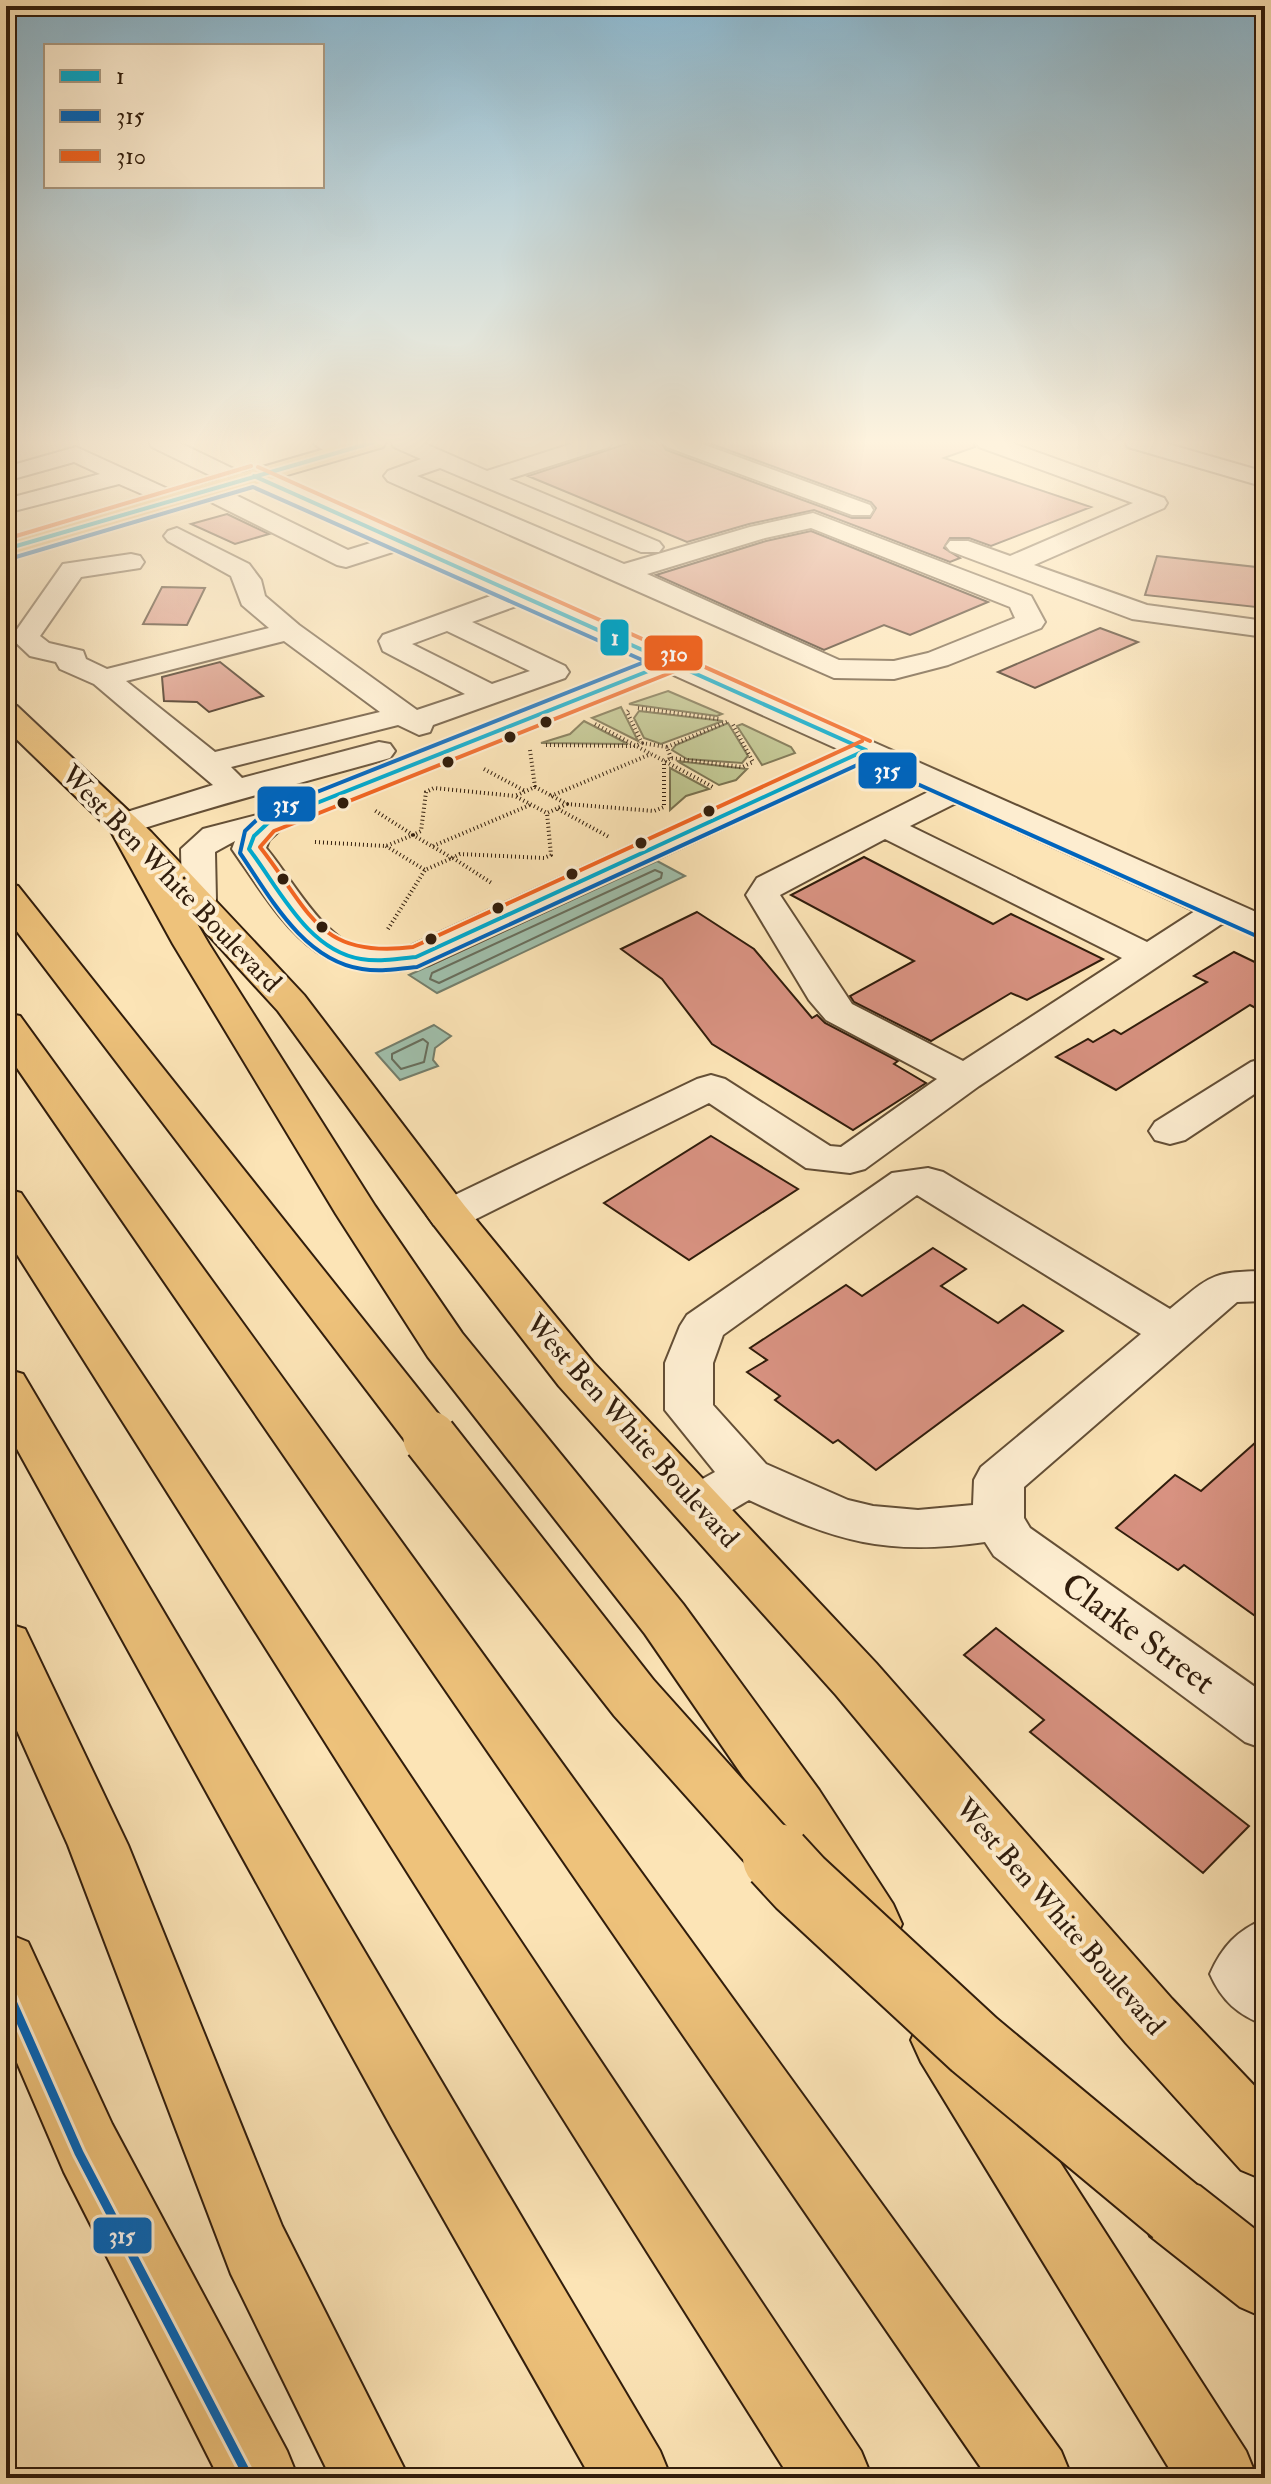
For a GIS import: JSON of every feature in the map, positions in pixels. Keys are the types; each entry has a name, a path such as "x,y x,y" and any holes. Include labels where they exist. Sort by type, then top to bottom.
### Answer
{"main road":[{"name":"West Ben White Boulevard","path":"6,712 199,900 291,1003 449,1215 576,1374 723,1491 856,1679 1149,2021 1265,2145"},
{"path":"123,824 198,956 358,1214 445,1345 664,1619 798,1808 1219,2478"},
{"path":"6,893 634,1698 800,1883 974,2044 1265,2282"},
{"path":"6,1024 1034,2478"},
{"path":"6,1203 834,2478"},
{"path":"6,1386 633,2478"},
{"path":"6,1645 98,1845 256,2249 371,2478"},
{"path":"6,1963 88,2148 260,2478"}],"street":[{"path":"218,558 240,570 248,580 252,599 289,631 426,730"},
{"path":"441,558 1265,929"},
{"path":"588,558 834,669 894,670 938,659 1031,622 1021,602 909,558"},
{"path":"623,573 673,558"},
{"path":"992,558 1142,613 1265,629"},
{"path":"1011,565 1027,558"},
{"path":"131,562 72,570 25,638 40,650 72,660 104,678 209,763 235,789"},
{"path":"492,696 393,645 393,641 523,594"},
{"path":"448,621 555,672 492,696 426,730 269,822 254,836 249,849 323,943 351,957 380,961 416,957 866,750"},
{"path":"104,678 289,631"},
{"path":"123,824 235,789 258,786 426,730 671,662"},
{"path":"209,763 426,730"},
{"path":"958,789 769,885 763,895 828,1000 839,1012 965,1078"},
{"path":"199,900 198,849 215,836 269,822"},
{"path":"884,826 1149,957"},
{"path":"449,1215 550,1169 711,1087 821,1159 850,1160 965,1078 1221,909"},
{"path":"1170,1131 1265,1070"},
{"path":"1173,1332 928,1181 907,1182 703,1326 689,1363 689,1410 723,1491 874,1526 1005,1532 999,1480 1226,1287 1265,1286"},
{"name":"Clarke Street","path":"1005,1532 1265,1725"},
{"path":"1265,1948 1242,1974 1265,1995"}],"path":[{"path":"639,744 627,712 636,707 733,719"},
{"path":"535,787 530,748 639,744 667,747 733,719"},
{"path":"666,761 671,758 742,767 753,762 733,719"},
{"path":"595,724 639,744 714,787"},
{"path":"667,747 671,758"},
{"path":"551,796 652,753"},
{"path":"535,787 567,804 654,811 664,807 666,761"},
{"path":"479,767 526,791"},
{"path":"515,796 535,787"},
{"path":"315,842 386,846 413,835 421,831 426,792 434,788 515,796 547,813"},
{"path":"365,804 493,884"},
{"path":"547,813 567,804"},
{"path":"432,846 531,805"},
{"path":"557,808 619,842"},
{"path":"388,929 425,870 460,854 544,858 551,855 547,813"},
{"path":"386,846 425,870"}],"green space":[{"path":"668,691 722,714 717,716 629,704"},
{"path":"621,707 638,741 592,718"},
{"path":"639,711 723,721 661,744 644,738 634,718"},
{"path":"584,721 628,744 541,743 570,734"},
{"path":"728,723 748,756 742,763 687,759 672,750 676,745"},
{"path":"742,724 791,747 795,753 762,765 737,726"},
{"path":"677,761 747,769 736,780 719,785"},
{"path":"670,768 709,789 686,796 670,810"}],"water":[{"path":"657,861 685,876 437,993 409,975"},
{"path":"434,1025 451,1036 435,1048 433,1060 438,1066 400,1080 376,1053"}],"building":[{"path":"711,558 878,558 988,602 910,635 884,625 824,650 656,575"},
{"path":"939,558 960,558 950,562"},
{"path":"1156,558 1265,568 1265,608 1145,595"},
{"path":"162,587 205,588 187,625 143,624"},
{"path":"1100,628 1138,642 1035,688 998,672"},
{"path":"220,662 263,696 209,712 197,702 164,701 162,677"},
{"path":"864,857 993,924 1011,914 1103,959 1027,1000 1011,993 931,1041 854,1002 850,996 914,961 791,895"},
{"path":"697,912 754,949 812,1018 817,1015 825,1023 898,1061 894,1064 926,1083 853,1130 712,1044 662,979 621,949"},
{"path":"1234,952 1265,967 1265,1013 1250,1005 1116,1090 1056,1057 1088,1039 1093,1042 1114,1030 1121,1034 1207,982 1194,976"},
{"path":"711,1136 798,1189 689,1260 604,1203"},
{"path":"933,1248 966,1269 941,1286 998,1323 1023,1305 1063,1331 876,1470 838,1440 833,1443 775,1400 780,1396 747,1372 767,1360 750,1348 846,1285 862,1296"},
{"path":"1265,1434 1265,1623 1184,1565 1178,1570 1116,1528 1175,1475 1201,1491"},
{"path":"996,1628 1249,1826 1203,1873 1030,1732 1044,1720 964,1655"}],"transit line":[{"name":"315","path":"413,558 667,671"},
{"name":"1","path":"437,558 866,750"},
{"name":"310","path":"461,558 870,741"},
{"name":"315","path":"667,653 264,813 245,831 240,853 275,904 303,937 336,962 363,969 417,967 866,761 1261,938"},
{"name":"1","path":"671,662 269,822 254,836 249,849 295,912 322,941 355,958 386,960 416,957 866,750"},
{"name":"310","path":"675,671 274,831 260,847 303,906 328,933 358,948 386,950 413,947 862,741"},
{"name":"315","path":"6,1988 79,2153 249,2478"}]}
